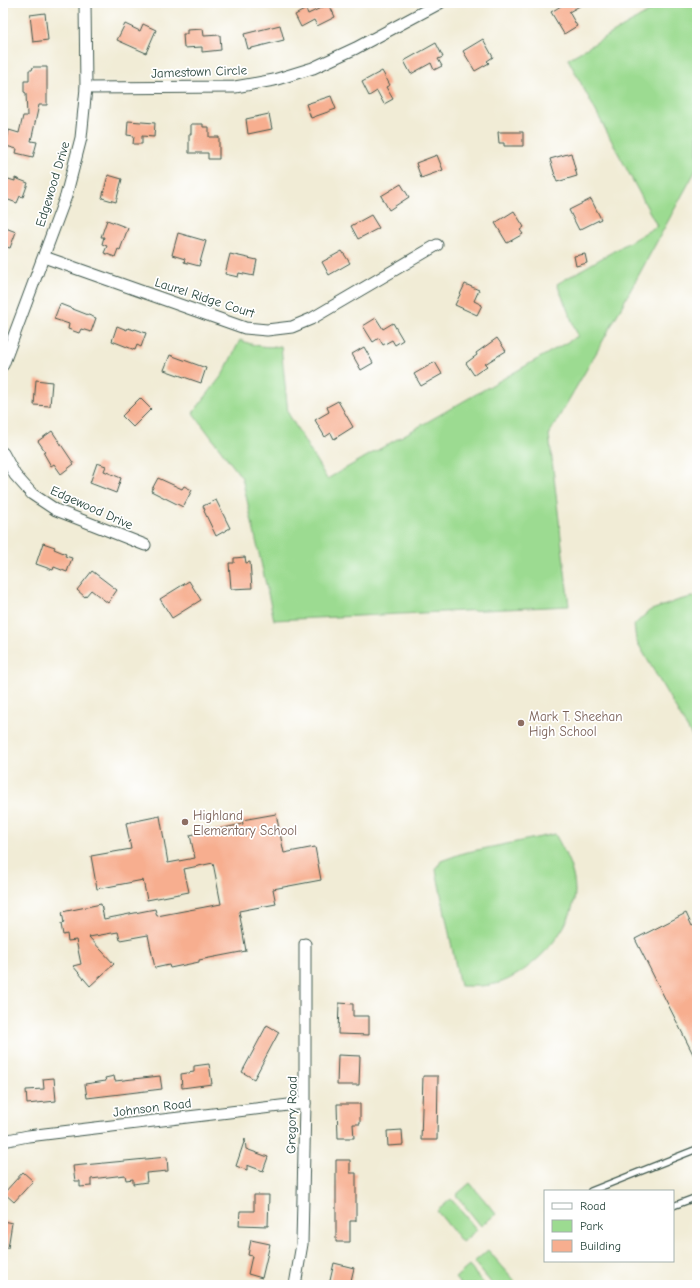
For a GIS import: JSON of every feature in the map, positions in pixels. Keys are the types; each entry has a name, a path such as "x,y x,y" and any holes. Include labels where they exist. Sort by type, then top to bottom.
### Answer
{"street":[{"name":"Edgewood Drive","path":"3,365 66,196 79,146 86,88 85,3"},
{"name":"Jamestown Circle","path":"86,88 235,87 274,80 313,68 356,48 440,3"},
{"name":"Laurel Ridge Court","path":"44,257 245,328 267,330 292,327 311,319 437,245"},
{"name":"Edgewood Drive","path":"3,453 15,475 32,494 56,510 145,545"},
{"name":"Gregory Road","path":"295,1285 302,1244 305,1102 305,944"},
{"name":"Johnson Road","path":"3,1141 28,1136 305,1102"}],"lane":[{"path":"594,1190 697,1149"},
{"path":"674,1206 697,1197"}],"green space":[{"path":"664,3 697,3 697,168 599,348 549,434 569,606 274,620 242,478 193,413 223,374 240,340 260,346 281,346 288,413 327,479 578,336 557,284 657,226 568,59"},
{"path":"697,596 697,745 636,640 634,625 649,611 679,600"},
{"path":"555,834 566,855 575,884 573,905 568,919 560,932 550,946 539,957 527,968 514,976 492,985 460,986 436,870 441,861 463,853"},
{"path":"470,1183 496,1214 481,1226 456,1195"},
{"path":"451,1199 477,1230 462,1242 437,1211"},
{"path":"488,1250 515,1281 510,1285 493,1285 474,1262"},
{"path":"469,1266 485,1285 461,1285 455,1278"}],"building":[{"path":"566,3 585,3 569,12 577,26 564,34 551,12"},
{"path":"329,4 335,17 317,26 314,20 301,27 295,15 306,9 308,14"},
{"path":"45,13 48,40 33,42 30,15"},
{"path":"125,24 140,31 143,24 156,30 146,53 117,40"},
{"path":"280,25 284,40 248,49 244,34"},
{"path":"203,29 204,36 220,35 221,50 202,52 202,47 184,48 183,34 187,34 187,30"},
{"path":"483,39 493,57 487,61 489,63 475,71 463,51"},
{"path":"436,43 443,57 438,59 442,66 434,70 431,63 411,74 404,61"},
{"path":"33,67 47,67 47,105 39,105 31,141 37,142 33,157 16,153 17,149 6,146 9,130 19,133 23,116 27,116 24,81 29,81 29,70 32,70"},
{"path":"382,71 390,85 386,87 393,99 384,104 377,91 369,96 362,82"},
{"path":"331,96 336,109 311,118 306,104"},
{"path":"269,114 272,129 248,134 246,119"},
{"path":"128,121 155,123 154,137 142,136 142,144 133,144 134,136 127,135"},
{"path":"191,124 203,124 203,127 209,127 209,137 219,137 219,159 208,159 208,153 189,153 189,134 191,134"},
{"path":"498,132 523,132 523,146 504,146 504,143 499,143"},
{"path":"571,153 577,176 557,182 550,159"},
{"path":"437,155 443,170 421,178 416,163"},
{"path":"108,175 122,179 116,202 102,198"},
{"path":"5,178 15,181 15,178 28,183 23,197 20,196 17,203 3,198 3,184"},
{"path":"401,184 409,197 389,210 381,196"},
{"path":"591,199 601,219 579,230 569,210"},
{"path":"514,211 524,227 520,230 523,234 507,243 495,223"},
{"path":"371,215 379,228 358,239 351,226"},
{"path":"107,220 128,228 120,250 118,249 115,257 104,253 107,246 102,244 104,237 101,237"},
{"path":"3,227 16,232 10,248 3,246"},
{"path":"178,233 206,241 199,266 184,262 185,259 172,255"},
{"path":"342,251 350,263 329,275 322,262"},
{"path":"230,254 257,260 254,276 239,273 238,277 225,274"},
{"path":"585,254 587,263 576,266 574,256"},
{"path":"465,284 479,290 474,301 482,305 477,315 455,305"},
{"path":"60,304 96,318 91,332 81,329 79,333 68,329 69,324 54,319"},
{"path":"376,318 383,329 393,323 403,340 395,345 392,340 383,345 379,338 373,342 363,326"},
{"path":"117,326 127,330 128,328 135,329 146,333 141,347 137,345 135,350 112,341"},
{"path":"497,338 506,351 485,364 487,366 474,375 466,363 477,355 476,353"},
{"path":"364,347 373,363 361,370 352,354"},
{"path":"170,355 206,368 201,383 164,370"},
{"path":"435,362 442,374 421,386 414,374"},
{"path":"36,380 52,382 50,406 34,405"},
{"path":"140,398 151,409 133,427 122,416"},
{"path":"338,401 353,427 334,439 331,433 325,437 315,420 329,412 327,407"},
{"path":"52,431 74,464 61,474 54,464 51,466 43,452 45,451 38,441"},
{"path":"97,463 106,466 104,471 121,478 116,493 90,483"},
{"path":"158,478 182,489 184,486 192,490 183,507 151,491"},
{"path":"216,500 230,528 216,536 203,506"},
{"path":"43,543 55,547 54,549 66,554 65,556 72,558 67,572 54,567 53,570 36,564"},
{"path":"245,557 246,563 250,562 252,588 231,589 229,563 234,563 234,558"},
{"path":"92,571 117,590 108,603 91,590 85,597 77,590"},
{"path":"189,581 201,600 172,618 160,599"},
{"path":"276,814 284,853 315,847 321,880 273,889 276,904 239,911 246,951 199,960 199,962 170,968 169,965 155,968 148,935 120,940 118,932 89,937 114,964 90,986 73,966 81,964 76,940 68,941 67,934 63,935 61,924 64,923 62,912 101,904 104,919 155,909 157,916 221,904 213,863 184,869 189,892 147,900 143,880 97,889 91,856 131,849 126,823 160,816 168,863 195,858 190,835 243,824 242,820"},
{"path":"686,913 692,926 697,924 697,1062 635,939"},
{"path":"339,1003 353,1004 353,1016 369,1016 369,1035 338,1034"},
{"path":"267,1025 279,1032 254,1079 242,1072"},
{"path":"338,1055 360,1056 359,1085 337,1085"},
{"path":"209,1064 212,1084 182,1088 181,1074 194,1072 194,1066"},
{"path":"114,1076 115,1081 160,1076 162,1089 87,1098 85,1084 106,1081 105,1078"},
{"path":"423,1076 438,1076 437,1140 421,1140"},
{"path":"54,1078 56,1101 27,1104 26,1090 44,1089 43,1079"},
{"path":"337,1104 360,1104 360,1124 353,1124 354,1138 338,1138"},
{"path":"402,1130 403,1145 388,1146 387,1131"},
{"path":"245,1139 246,1149 268,1157 263,1171 247,1165 247,1170 236,1166"},
{"path":"167,1157 168,1171 146,1173 147,1182 133,1184 133,1179 126,1180 125,1175 91,1179 91,1186 80,1187 80,1181 75,1181 73,1166"},
{"path":"336,1160 350,1160 350,1173 356,1173 356,1221 350,1221 350,1242 336,1242"},
{"path":"23,1172 33,1181 14,1202 4,1193"},
{"path":"254,1195 269,1195 268,1226 239,1225 240,1211 254,1211"},
{"path":"3,1221 12,1223 8,1248 3,1248"},
{"path":"251,1240 270,1244 262,1278 248,1274 252,1256 248,1255"},
{"path":"334,1263 354,1268 350,1285 329,1285"}],"place":[{"name":"Mark T. Sheehan High School","path":"521,723"},
{"name":"Highland Elementary School","path":"185,822"}]}
